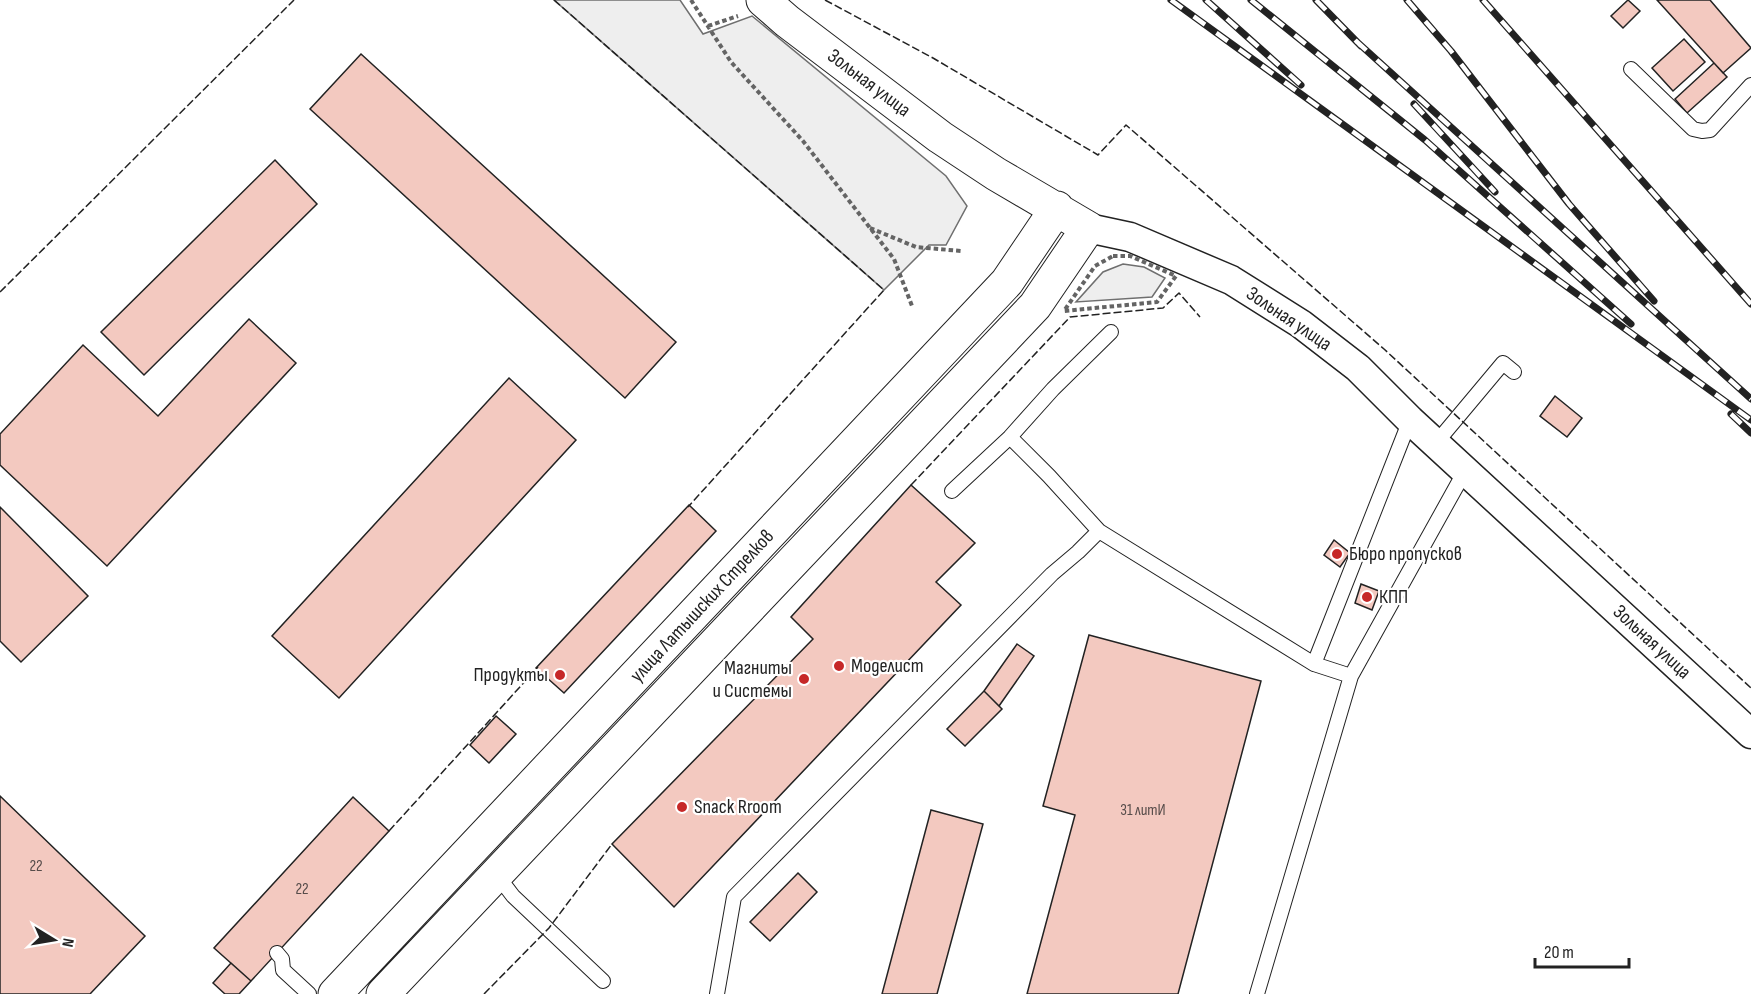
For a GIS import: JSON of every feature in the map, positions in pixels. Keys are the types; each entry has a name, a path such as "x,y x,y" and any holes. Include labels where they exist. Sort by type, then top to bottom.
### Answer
{"street":[{"name":"Зольная улица","path":"763,0 787,21 940,137 996,174 1088,228 1130,237 1231,280 1301,324 1358,368 1410,420 1751,734"},
{"name":"улица Латышских Стрелков","path":"335,994 1007,282 1057,208"},
{"name":"улица Латышских Стрелков","path":"383,994 1035,306 1088,228"}],"lane":[{"path":"1631,69 1693,129 1702,131 1710,130 1751,85"},
{"path":"952,491 1010,437 1053,389 1111,332"},
{"path":"1436,443 1503,363 1514,372"},
{"path":"1314,664 1410,420"},
{"path":"1010,437 1099,531 1314,664 1352,676"},
{"path":"1257,994 1352,676 1466,471"},
{"path":"717,994 734,897 1052,574 1099,531"},
{"path":"497,875 513,896 603,981"},
{"path":"277,953 282,959 283,970 309,994"}],"path":[{"path":"691,0 731,62 803,141 894,259 912,306"},
{"path":"870,228 916,247 961,251"},
{"path":"1113,256 1130,256 1176,276 1157,302 1064,311 1095,267 1113,256"}],"shaded area":[{"path":"554,0 680,0 703,34 752,16 946,176 967,206 946,245 929,245 884,290"},
{"path":"1123,264 1144,267 1165,278 1152,297 1076,302 1103,272"}],"building":[{"path":"1628,0 1640,11 1623,28 1611,16"},
{"path":"1657,0 1710,0 1751,48 1723,73"},
{"path":"1684,39 1705,62 1673,91 1652,68"},
{"path":"361,54 676,342 625,398 310,109"},
{"path":"1714,63 1727,77 1687,113 1675,99"},
{"path":"275,160 317,204 144,375 101,332"},
{"path":"249,319 296,363 107,566 0,465 0,434 83,345 158,416"},
{"path":"509,378 576,440 339,698 272,636"},
{"path":"1555,396 1582,418 1567,437 1540,416"},
{"path":"911,485 975,543 936,582 961,605 674,907 612,844 813,639 791,617"},
{"path":"689,505 716,531 564,693 536,668"},
{"path":"0,507 88,596 21,662 0,641"},
{"name":"Бюро пропусков","path":"1334,540 1350,553 1340,567 1324,555"},
{"name":"КПП","path":"1361,584 1379,591 1372,610 1355,603"},
{"path":"1089,635 1261,681 1178,994 1027,994 1075,815 1043,806"},
{"path":"1017,644 1034,656 999,706 984,691"},
{"path":"984,691 1002,709 965,746 947,729"},
{"path":"496,716 516,734 489,763 470,745"},
{"path":"0,796 145,936 90,994 0,994"},
{"path":"353,797 389,831 251,981 214,948"},
{"path":"931,810 983,824 937,994 882,994"},
{"path":"798,873 817,892 770,941 750,922"},
{"path":"231,963 251,981 239,994 225,994 213,983"}],"railway":[{"path":"1171,0 1751,420"},
{"path":"1206,0 1301,85"},
{"path":"1251,0 1425,140 1631,324"},
{"path":"1316,0 1361,46"},
{"path":"1407,0 1451,51 1569,204 1654,301"},
{"path":"1483,0 1751,304"},
{"path":"1356,41 1751,399"},
{"path":"1414,104 1495,192"},
{"path":"1731,414 1751,433"}],"fence":[{"path":"0,292 294,0"},
{"path":"554,0 884,290 688,507"},
{"path":"825,0 933,58 1098,155 1126,125 1384,349 1751,688"},
{"path":"911,485 1070,317 1163,308 1179,293 1200,317"},
{"path":"389,831 538,667"},
{"path":"484,994 549,928 612,844"}],"place":[{"name":"Бюро пропусков","path":"1337,554"},
{"name":"КПП","path":"1367,597"},
{"name":"Моделист","path":"839,666"},
{"name":"Продукты","path":"560,675"},
{"name":"Магниты и Системы","path":"804,679"},
{"name":"Snack Rroom","path":"682,807"}]}
